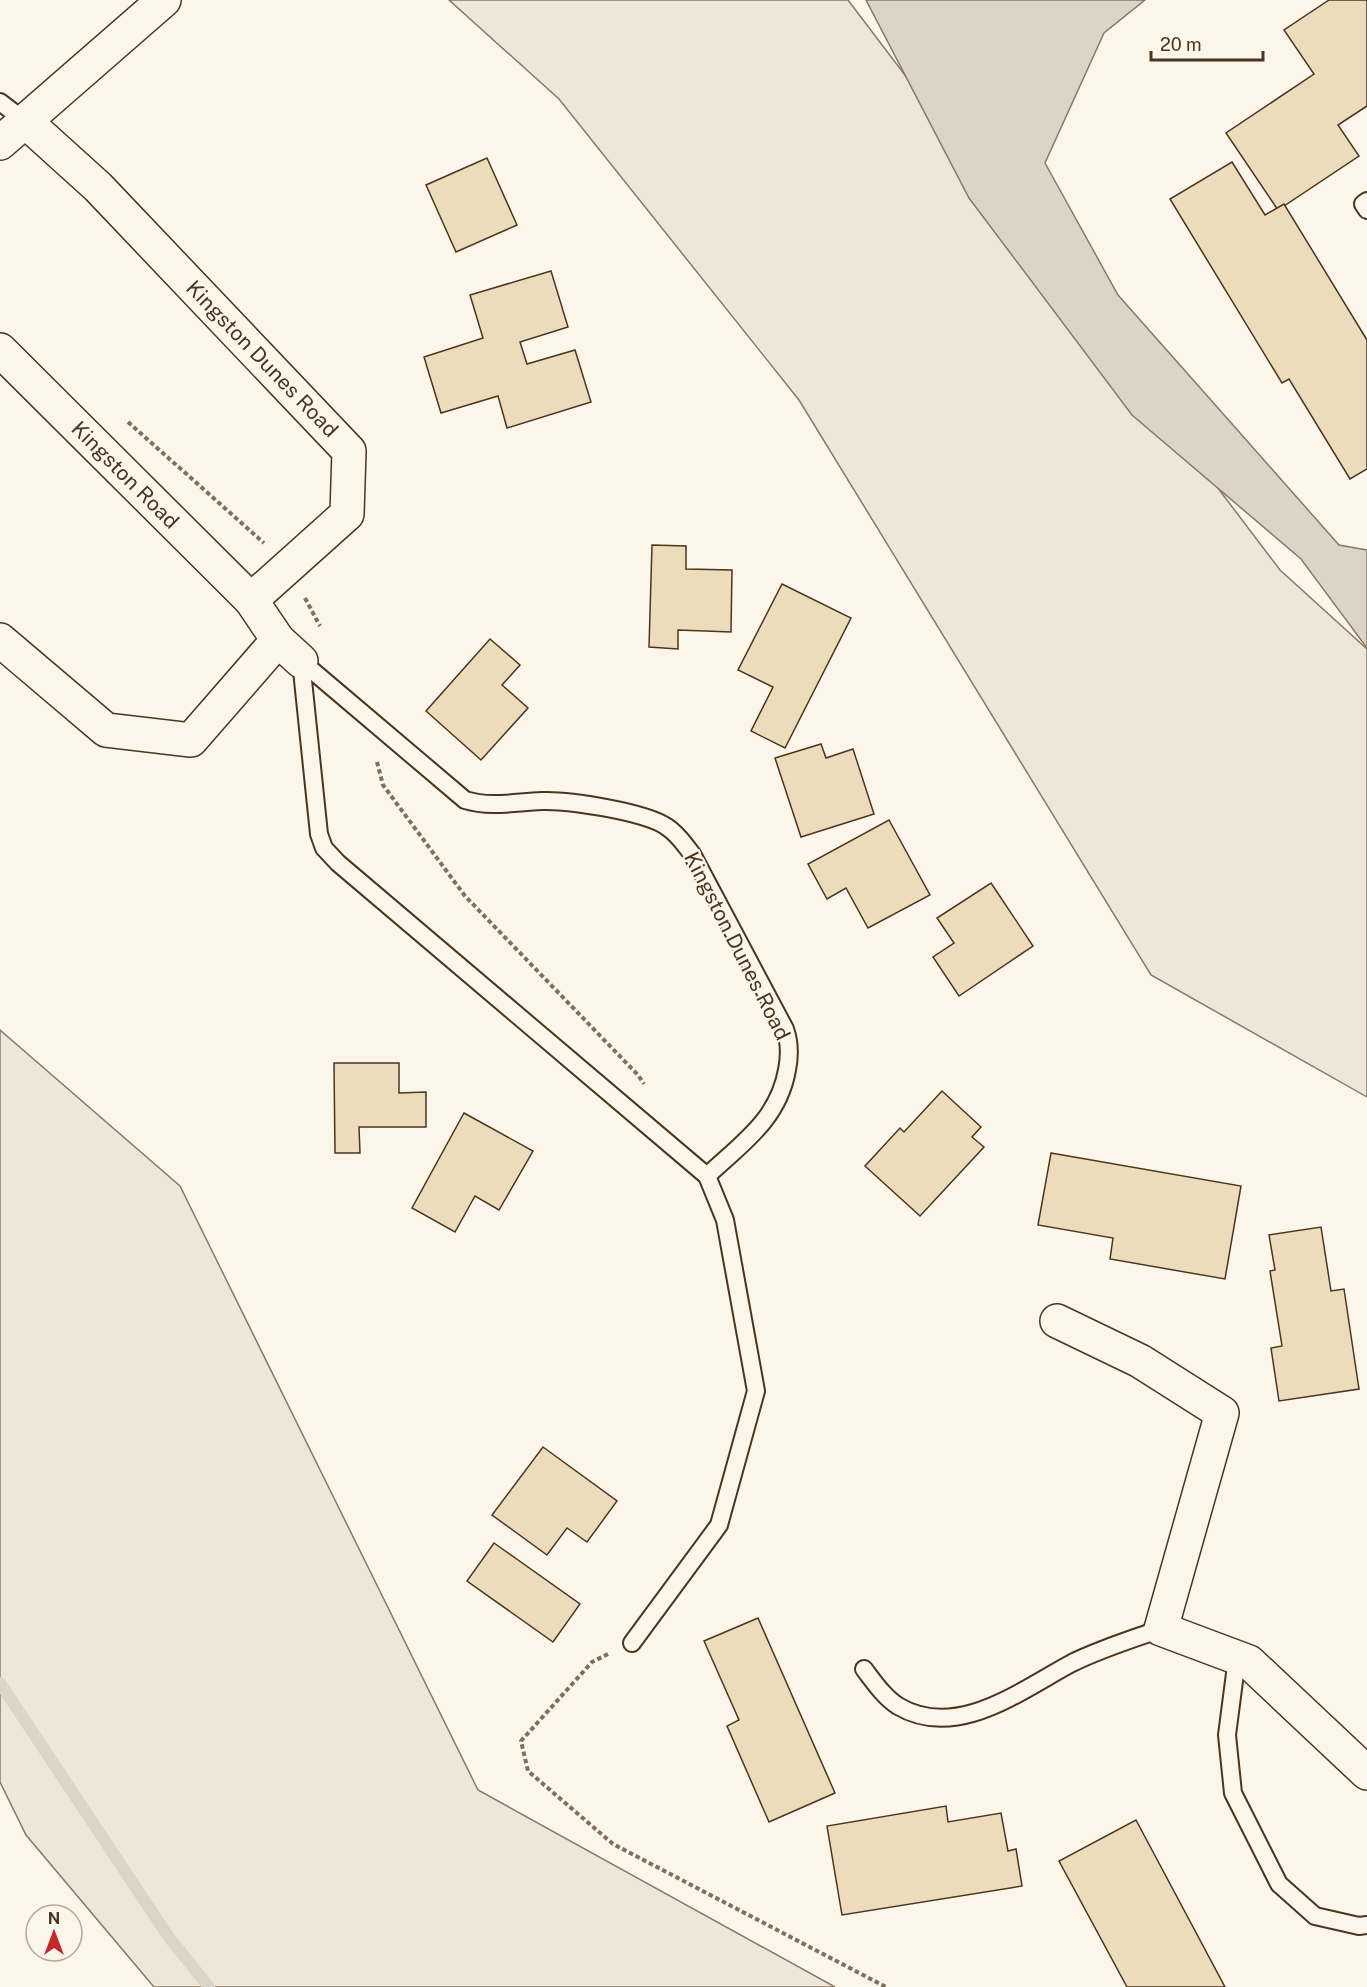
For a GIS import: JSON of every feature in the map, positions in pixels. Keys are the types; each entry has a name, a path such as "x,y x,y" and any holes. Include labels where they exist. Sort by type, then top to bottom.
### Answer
{"street":[{"path":"0,143 12,111 164,0"},
{"name":"Kingston Dunes Road","path":"12,111 98,187 349,451 347,514 251,600 290,650"},
{"name":"Kingston Road","path":"0,350 251,600"},
{"path":"0,640 106,730 191,740 290,650"},
{"path":"1057,1321 1140,1362 1222,1413 1161,1629 1249,1662 1367,1773"}],"lane":[{"path":"1367,201 1363,204 1367,210"},
{"name":"Kingston Dunes Road","path":"290,650 319,834 324,848 338,863 707,1176 725,1220 756,1391 719,1525 632,1643"},
{"name":"Kingston Dunes Road","path":"290,650 442,783 465,800 480,805 544,800 610,808 642,816 667,826 679,837 692,854 784,1029 790,1054 784,1087 767,1119 707,1176"},
{"path":"864,1669 897,1705 916,1715 935,1718 953,1717 1004,1702 1072,1663 1161,1629"},
{"path":"1237,1658 1227,1735 1233,1793 1279,1884 1315,1916 1359,1926 1367,1925"}],"path":[{"path":"632,1643 592,1662 521,1741 528,1771 613,1844 886,1987"}],"shaded area":[{"path":"449,0 848,0 1280,570 1367,649 1367,1097 1151,975 799,400 559,99"},
{"path":"866,0 1145,0 1104,33 1045,163 1118,295 1339,545 1367,550 1367,648 1301,559 1132,415 969,198"},
{"path":"0,1030 180,1186 478,1790 835,1987 154,1987 26,1835 0,1782"}],"building":[{"path":"1329,0 1367,0 1367,106 1338,125 1359,156 1278,210 1226,133 1314,74 1284,30"},
{"path":"487,158 517,225 456,252 426,185"},
{"path":"1232,162 1265,215 1284,204 1367,340 1367,469 1350,479 1289,379 1282,383 1170,199"},
{"path":"551,271 568,327 520,342 527,364 575,350 591,402 507,428 498,396 441,413 424,357 483,338 470,295"},
{"path":"652,545 686,546 686,569 732,570 731,632 678,630 678,649 649,647"},
{"path":"782,584 851,618 785,748 751,731 773,687 738,670"},
{"path":"490,639 520,665 502,685 528,708 481,760 426,711"},
{"path":"821,744 826,758 853,749 874,814 801,837 775,758"},
{"path":"889,820 930,895 868,928 846,888 827,899 808,864"},
{"path":"991,883 1033,946 959,996 933,957 954,943 937,918"},
{"path":"334,1063 399,1063 399,1093 426,1092 426,1127 359,1127 360,1153 335,1153"},
{"path":"942,1091 981,1127 972,1137 984,1147 920,1216 865,1166 900,1128 904,1132"},
{"path":"464,1113 533,1151 499,1210 475,1196 455,1232 412,1208"},
{"path":"1051,1153 1241,1186 1225,1279 1110,1259 1113,1238 1038,1225"},
{"path":"1321,1227 1331,1291 1344,1289 1359,1389 1279,1401 1271,1348 1282,1346 1270,1271 1275,1270 1269,1235"},
{"path":"543,1447 617,1501 587,1542 567,1528 547,1555 492,1515"},
{"path":"494,1543 580,1604 553,1642 467,1581"},
{"path":"758,1618 835,1793 769,1822 727,1726 739,1720 704,1641"},
{"path":"946,1806 948,1822 1001,1813 1008,1851 1016,1849 1022,1886 842,1915 827,1826"},
{"path":"1136,1820 1225,1987 1127,1987 1059,1861"}],"waterway":[{"path":"0,1683 168,1936 209,1987"}]}
